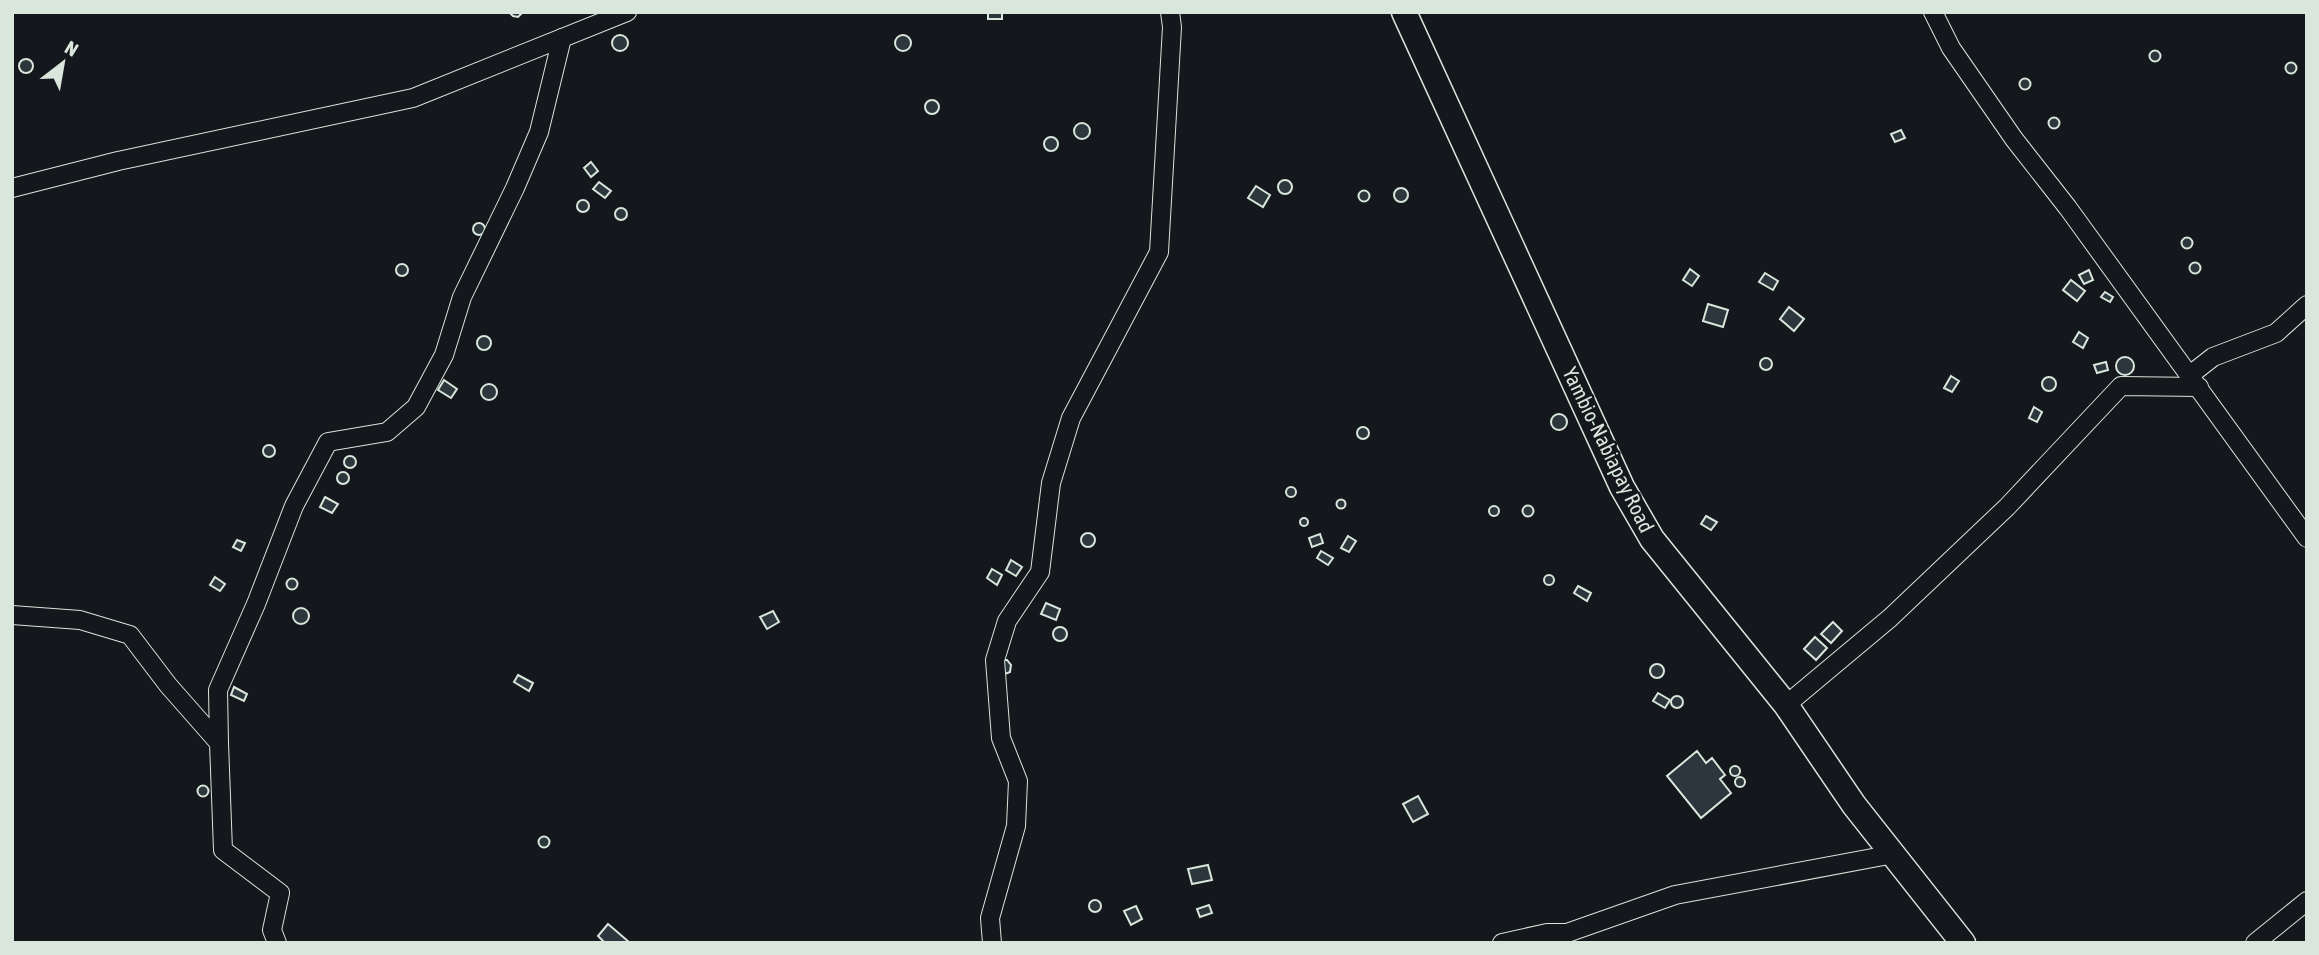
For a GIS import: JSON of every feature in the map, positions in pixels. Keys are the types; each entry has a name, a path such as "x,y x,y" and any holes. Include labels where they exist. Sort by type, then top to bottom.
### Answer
{"main road":[{"name":"Yambio-Nabiapay Road","path":"1404,12 1628,497 1652,539 1786,705 1854,805 1964,943"}],"street":[{"path":"12,188 118,161 413,98 627,12"},
{"path":"992,943 990,918 1016,826 1018,781 1001,738 995,660 1007,621 1041,572 1051,483 1071,418 1158,252 1167,142 1172,27 1170,12"},
{"path":"1933,12 1951,48 2014,139 2068,208 2307,538"},
{"path":"277,943 272,930 280,892 223,850 218,690 256,604 294,506 328,442 387,432 415,407 444,355 462,296 539,132 562,38"},
{"path":"1786,705 1890,618 2007,507 2121,386 2195,381 2213,357 2276,333 2307,305"},
{"path":"12,615 80,620 130,635 168,685 219,743"},
{"path":"1502,943 1547,933 1566,938 1675,895 1894,854"},
{"path":"2255,943 2307,901"}],"building":[{"path":"509,12 523,12 518,17"},
{"path":"988,12 1002,12 1002,19 988,19"},
{"path":"620,35 628,43 620,51 612,43"},
{"path":"903,35 911,43 903,51 895,43"},
{"path":"2155,51 2159,52 2159,60 2155,61 2151,60 2150,56 2151,52"},
{"path":"26,59 31,61 31,71 26,73 21,71 19,66 21,61"},
{"path":"2291,63 2295,64 2295,72 2291,73 2287,72 2286,68 2287,64"},
{"path":"2025,78 2031,84 2025,90 2019,84"},
{"path":"932,100 937,102 937,112 932,114 927,112 925,107 927,102"},
{"path":"2054,117 2060,123 2054,129 2048,123"},
{"path":"1082,123 1090,131 1082,139 1074,131"},
{"path":"1901,130 1905,138 1895,142 1891,134"},
{"path":"1051,137 1056,139 1056,149 1051,151 1046,149 1044,144 1046,139"},
{"path":"591,162 598,171 591,177 584,168"},
{"path":"1285,180 1290,182 1290,192 1285,194 1280,192 1278,187 1280,182"},
{"path":"599,182 611,191 605,198 593,189"},
{"path":"1256,186 1270,195 1263,207 1248,198"},
{"path":"1401,188 1406,190 1406,200 1401,202 1396,200 1394,195 1396,190"},
{"path":"1364,191 1368,192 1368,200 1364,201 1360,200 1359,196 1360,192"},
{"path":"583,200 589,206 583,212 577,206"},
{"path":"621,208 627,214 621,220 615,214"},
{"path":"479,223 485,229 479,235 473,229"},
{"path":"2187,237 2193,243 2187,249 2181,243"},
{"path":"2195,263 2199,264 2199,272 2195,273 2191,272 2190,268 2191,264"},
{"path":"402,264 408,270 402,276 396,270"},
{"path":"1690,269 1699,276 1692,286 1683,280"},
{"path":"2089,270 2093,280 2084,284 2079,275"},
{"path":"1765,273 1778,281 1773,290 1759,282"},
{"path":"2071,280 2085,291 2077,301 2063,290"},
{"path":"2105,292 2113,297 2110,302 2101,297"},
{"path":"1708,304 1728,310 1723,327 1703,321"},
{"path":"1789,307 1804,319 1794,331 1780,319"},
{"path":"2079,332 2088,338 2083,348 2073,342"},
{"path":"484,336 489,338 489,348 484,350 479,348 477,343 479,338"},
{"path":"2125,357 2131,360 2134,366 2131,372 2125,375 2119,372 2116,366 2119,360"},
{"path":"1766,358 1772,364 1766,370 1760,364"},
{"path":"2106,362 2108,370 2097,373 2094,365"},
{"path":"1951,376 1959,381 1952,392 1944,388"},
{"path":"2046,377 2052,377 2056,384 2052,391 2046,391 2042,387 2042,381"},
{"path":"444,380 457,389 451,398 438,390"},
{"path":"486,384 492,384 497,392 495,398 486,400 481,395 481,389"},
{"path":"2034,407 2042,412 2037,422 2029,418"},
{"path":"1556,414 1562,414 1567,422 1565,428 1556,430 1551,425 1551,419"},
{"path":"1363,427 1369,433 1363,439 1357,433"},
{"path":"269,445 275,451 269,457 263,451"},
{"path":"350,456 356,462 350,468 344,462"},
{"path":"343,472 349,478 343,484 337,478"},
{"path":"1291,487 1295,488 1295,496 1291,497 1287,496 1286,492 1287,488"},
{"path":"325,497 338,504 332,513 320,507"},
{"path":"1341,499 1346,504 1341,509 1336,504"},
{"path":"1494,506 1499,511 1494,516 1489,511"},
{"path":"1528,506 1532,507 1532,515 1528,516 1524,515 1523,511 1524,507"},
{"path":"1706,516 1717,522 1711,530 1701,524"},
{"path":"1304,518 1308,522 1304,526 1300,522"},
{"path":"1088,533 1093,535 1093,545 1088,547 1083,545 1081,540 1083,535"},
{"path":"1320,534 1323,543 1312,547 1309,538"},
{"path":"1348,536 1356,541 1349,552 1341,548"},
{"path":"237,540 245,543 241,551 233,547"},
{"path":"1321,551 1333,558 1328,565 1317,558"},
{"path":"1011,560 1022,567 1016,576 1006,570"},
{"path":"992,569 1002,575 997,585 987,578"},
{"path":"1549,575 1554,580 1549,585 1544,580"},
{"path":"215,577 225,584 220,591 210,585"},
{"path":"292,579 296,580 296,588 292,589 288,588 287,584 288,580"},
{"path":"1578,586 1591,593 1587,601 1574,593"},
{"path":"1046,603 1060,609 1056,620 1041,614"},
{"path":"298,608 304,608 309,616 307,622 298,624 293,619 293,613"},
{"path":"773,611 779,622 767,629 760,617"},
{"path":"1833,622 1842,631 1831,643 1821,634"},
{"path":"1060,627 1065,629 1065,639 1060,641 1055,639 1053,634 1055,629"},
{"path":"1815,637 1827,648 1816,660 1804,649"},
{"path":"1002,660 1007,660 1011,665 1010,672 1001,673"},
{"path":"1657,664 1662,666 1662,676 1657,678 1652,676 1650,671 1652,666"},
{"path":"518,675 533,683 529,691 514,682"},
{"path":"234,687 247,694 244,701 231,695"},
{"path":"1658,693 1670,700 1665,708 1653,701"},
{"path":"1677,696 1683,702 1677,708 1671,702"},
{"path":"1697,751 1706,763 1712,758 1725,775 1720,779 1731,793 1701,818 1667,776"},
{"path":"1735,766 1739,767 1739,775 1735,776 1731,775 1730,771 1731,767"},
{"path":"1740,777 1744,778 1744,786 1740,787 1736,786 1735,782 1736,778"},
{"path":"203,786 207,787 207,795 203,796 199,795 198,791 199,787"},
{"path":"1418,796 1428,814 1413,822 1403,804"},
{"path":"544,836 550,842 544,848 538,842"},
{"path":"1208,865 1212,880 1192,884 1188,869"},
{"path":"1095,900 1101,906 1095,912 1089,906"},
{"path":"1209,905 1212,913 1200,917 1197,909"},
{"path":"1136,906 1142,919 1131,925 1124,911"},
{"path":"608,924 629,942 605,943 598,936"}]}
